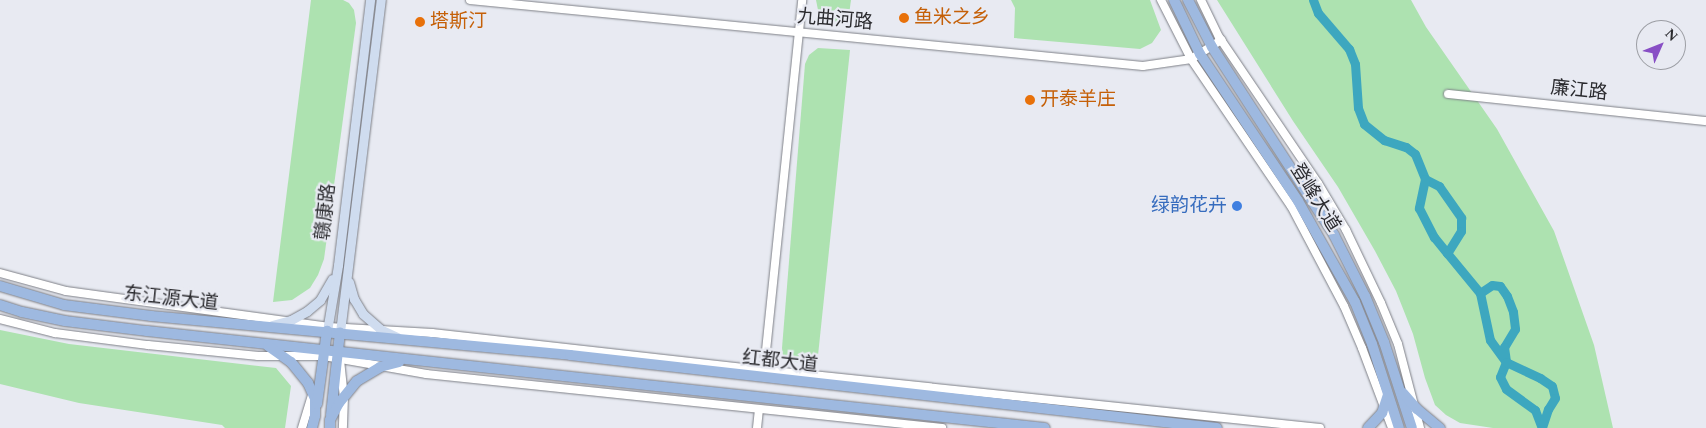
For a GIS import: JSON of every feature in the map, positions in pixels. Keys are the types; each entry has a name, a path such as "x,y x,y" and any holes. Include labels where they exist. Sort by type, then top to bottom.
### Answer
{"main road":[{"name":"赣康路","path":"313,428 338,265 370,0"},
{"name":"赣康路","path":"330,425 339,355 340,330 382,0"},
{"name":"登峰大道","path":"1174,0 1195,56 1298,201 1355,302 1399,428"},
{"name":"登峰大道","path":"1188,0 1212,47 1334,235 1381,333 1412,428"},
{"path":"264,326 289,321 307,311 320,300 329,286 338,265"},
{"path":"348,274 351,291 358,307 380,329 398,338 415,341"},
{"name":"东江源大道","path":"0,286 64,305 264,326 340,330"},
{"name":"东江源大道","path":"0,305 22,312 65,321 259,343 339,355"},
{"name":"红都大道","path":"340,330 415,341 570,355 1216,428"},
{"path":"259,343 284,355 299,370 313,394 315,416"},
{"name":"红都大道","path":"339,355 417,361 1045,428"},
{"path":"330,425 344,396 361,378 384,365 417,361"},
{"path":"1400,390 1416,408 1440,428"},
{"path":"1368,428 1377,420 1385,407 1388,394"}],"street":[{"name":"九曲河路","path":"470,0 1143,66 1195,56 1221,40"},
{"path":"764,370 802,0"},
{"path":"1161,0 1291,206 1344,306 1392,428"},
{"path":"1201,0 1221,40 1318,183 1346,230 1395,336 1420,428"},
{"name":"廉江路","path":"1448,94 1706,121"},
{"path":"0,273 66,291 289,321 327,329"},
{"path":"0,319 55,333 148,345 258,356 324,354 302,428"},
{"path":"340,330 380,329 432,333 1320,428"},
{"path":"342,428 344,396 339,355 426,374 942,428"},
{"path":"756,428 759,408"}],"green space":[{"path":"311,0 343,0 349,3 354,10 356,23 324,259 318,275 310,288 292,300 273,302"},
{"path":"816,0 851,0 848,22 826,21 819,15"},
{"path":"1011,0 1150,0 1161,30 1152,43 1140,49 1014,38 1015,8"},
{"path":"1217,0 1411,0 1426,27 1497,129 1554,231 1594,345 1613,428 1493,428 1460,423 1446,415 1435,405 1425,378 1413,334 1396,291 1375,251 1338,187 1293,121"},
{"path":"818,48 850,50 817,365 789,361 783,356 782,348 805,64 809,55"},
{"path":"0,330 69,344 276,368 291,386 285,428 225,428 222,425 79,403 0,384"}],"waterway":[{"path":"1313,0 1318,13 1349,49 1355,64 1358,108 1364,124 1384,140 1406,147 1415,154 1425,179 1439,186 1461,218 1461,231 1447,253 1480,293 1492,285 1500,286 1507,296 1513,312 1515,329 1504,347 1506,362 1500,377 1506,389 1535,410 1542,428"},
{"path":"1425,179 1419,208 1434,237 1447,253"},
{"path":"1480,293 1490,340 1506,362 1540,378 1552,386 1555,398 1548,409 1542,428"}],"place":[{"name":"鱼米之乡","path":"904,18"},
{"name":"塔斯汀","path":"420,22"},
{"name":"开泰羊庄","path":"1030,100"},
{"name":"绿韵花卉","path":"1237,206"}]}
